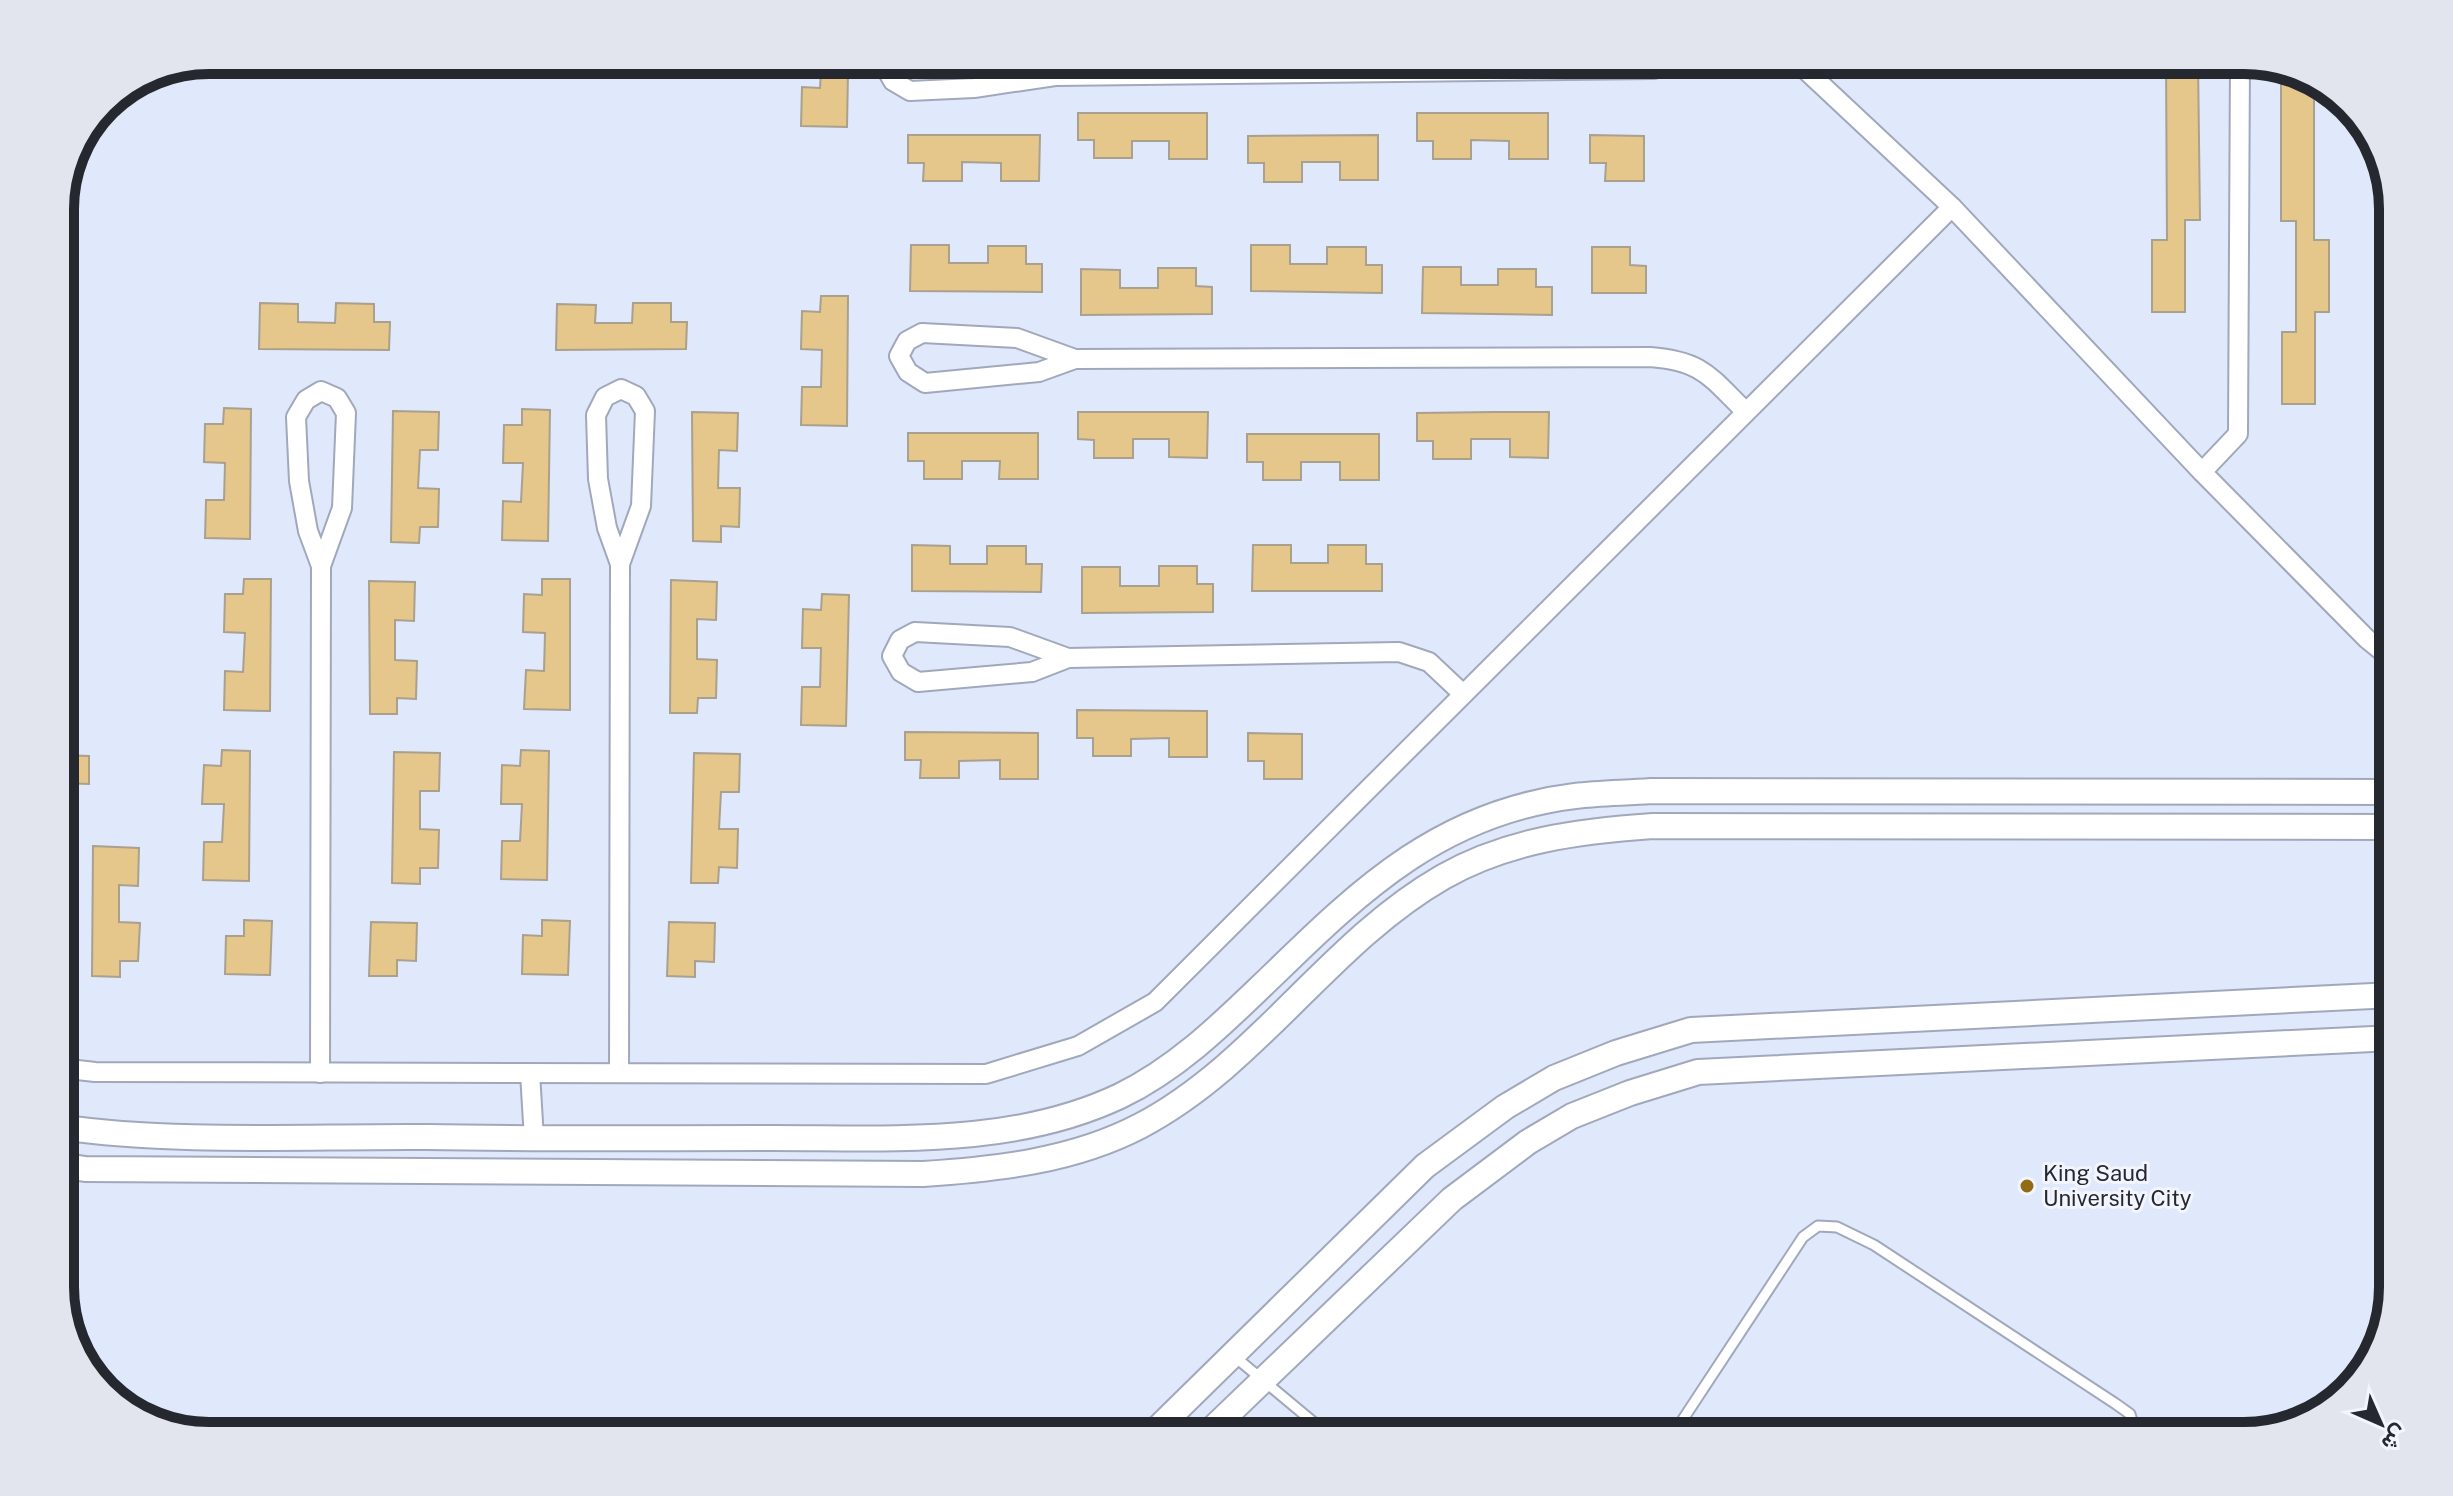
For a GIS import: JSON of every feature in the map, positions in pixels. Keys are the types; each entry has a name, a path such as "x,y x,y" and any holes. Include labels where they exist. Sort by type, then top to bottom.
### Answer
{"main road":[{"path":"74,1128 139,1134 534,1139 828,1137 998,1132 1065,1119 1123,1094 1174,1064 1206,1038 1340,910 1395,865 1453,832 1525,806 1573,796 1651,791 2379,792"},
{"path":"74,1167 923,1174 992,1169 1074,1152 1139,1126 1198,1090 1238,1057 1355,944 1411,898 1485,857 1549,837 1653,826 2379,827"},
{"path":"1164,1422 1425,1166 1505,1107 1554,1078 1616,1053 1691,1030 2379,996"},
{"path":"1220,1422 1452,1199 1528,1142 1572,1116 1630,1093 1698,1072 1881,1060 2379,1039"},
{"path":"241,1135 241,1170"},
{"path":"828,1137 828,1173"}],"street":[{"path":"889,74 893,81 910,91 974,88 1055,76 1226,74"},
{"path":"1810,74 1952,207 2202,472 2379,649"},
{"path":"2202,472 2238,434 2240,74"},
{"path":"74,1070 986,1074 1078,1046 1155,1002 1952,207"},
{"path":"1075,359 1017,338 922,333 907,341 899,356 908,372 925,383 1039,372 1075,359 1672,359 1683,360 1707,374 1746,412"},
{"path":"619,1073 620,564 641,506 645,411 636,396 621,389 605,397 596,415 598,479 607,528 620,564"},
{"path":"320,1073 321,566 342,508 346,413 337,398 321,391 306,400 296,417 299,481 308,531 321,566"},
{"path":"1068,658 1010,637 915,632 900,640 892,656 901,672 918,682 1032,672 1068,658 1399,652 1429,662 1463,694"},
{"path":"530,1073 534,1139"}],"lane":[{"path":"1681,1422 1803,1237 1818,1226 1837,1227 1874,1245 2116,1404 2130,1414 2132,1422"},
{"path":"1231,1353 1261,1382 1312,1422"}],"building":[{"path":"821,74 848,74 847,127 801,126 802,87 820,88"},
{"path":"2166,74 2198,74 2200,220 2185,220 2185,312 2152,312 2152,240 2167,240"},
{"path":"2281,80 2314,93 2314,240 2329,240 2329,312 2315,312 2315,404 2282,404 2282,332 2296,332 2296,221 2281,221"},
{"path":"1078,113 1207,113 1207,159 1169,159 1169,141 1132,141 1132,158 1094,158 1094,140 1078,140"},
{"path":"1417,113 1548,113 1548,159 1509,159 1509,141 1471,140 1471,159 1433,159 1433,141 1417,141"},
{"path":"908,135 1040,135 1039,181 1001,181 1001,163 962,162 962,181 923,181 924,163 908,163"},
{"path":"1378,135 1378,180 1340,180 1340,162 1302,162 1302,182 1264,182 1264,163 1248,163 1248,136"},
{"path":"1590,135 1644,136 1644,181 1605,181 1606,163 1590,163"},
{"path":"911,245 949,245 949,263 988,263 988,246 1026,246 1026,264 1042,264 1042,292 910,291"},
{"path":"1251,245 1290,245 1290,264 1327,264 1327,247 1366,247 1366,265 1382,265 1382,293 1251,291"},
{"path":"1592,247 1630,247 1630,265 1646,266 1646,293 1592,293"},
{"path":"1423,267 1461,267 1461,285 1498,285 1498,269 1536,269 1536,287 1552,287 1552,315 1422,313"},
{"path":"1158,268 1196,268 1196,286 1212,287 1212,314 1081,315 1081,269 1120,270 1120,288 1158,288"},
{"path":"821,296 848,296 847,426 801,425 802,387 821,387 822,350 801,349 802,311 820,312"},
{"path":"260,303 298,304 298,322 335,323 336,303 374,304 374,322 390,322 389,350 259,349"},
{"path":"633,303 671,303 671,322 687,322 686,349 556,350 557,304 596,305 595,323 632,323"},
{"path":"224,408 251,409 250,539 205,538 206,500 224,500 225,463 204,462 205,424 223,424"},
{"path":"522,409 550,410 548,541 502,540 503,501 521,502 523,463 503,463 504,425 522,425"},
{"path":"393,411 439,412 438,450 420,450 418,488 439,489 438,527 420,527 419,543 391,542"},
{"path":"692,412 738,413 737,451 719,450 718,488 740,488 739,527 721,526 721,542 693,541"},
{"path":"1078,412 1208,412 1207,458 1169,457 1169,439 1133,439 1133,458 1094,458 1094,440 1078,439"},
{"path":"1549,412 1548,458 1510,457 1510,439 1471,439 1471,459 1433,459 1433,441 1417,441 1417,413"},
{"path":"908,433 1038,433 1038,479 999,479 1000,461 962,461 962,479 924,479 924,461 908,461"},
{"path":"1247,434 1379,434 1379,480 1340,480 1340,462 1301,462 1301,480 1263,480 1263,462 1247,462"},
{"path":"912,545 950,546 950,564 987,564 987,546 1026,546 1026,564 1042,564 1041,592 912,591"},
{"path":"1253,545 1291,545 1291,563 1328,563 1328,545 1366,545 1366,564 1382,564 1382,591 1252,591"},
{"path":"1159,566 1197,566 1197,584 1213,584 1213,612 1082,613 1082,567 1120,567 1120,586 1159,586"},
{"path":"244,579 271,579 270,711 224,710 225,671 243,672 245,633 224,632 225,594 243,594"},
{"path":"542,579 570,579 570,710 524,709 526,670 544,671 545,633 523,632 524,594 542,595"},
{"path":"671,580 717,582 716,620 697,619 697,659 717,660 716,698 698,698 697,713 670,713"},
{"path":"369,581 415,582 414,621 395,620 395,660 417,661 416,699 397,698 397,714 370,714"},
{"path":"822,594 849,595 846,726 801,725 802,687 820,687 821,648 802,648 803,609 821,610"},
{"path":"1077,710 1207,711 1207,757 1169,757 1169,738 1131,739 1131,756 1093,756 1093,738 1077,738"},
{"path":"905,732 1038,733 1038,779 1000,779 1000,760 959,761 959,778 920,778 921,760 905,760"},
{"path":"1248,733 1302,734 1302,779 1264,779 1264,761 1248,761"},
{"path":"222,750 250,751 249,881 203,880 204,842 222,842 224,804 202,804 204,765 221,766"},
{"path":"521,750 549,751 547,880 501,879 502,841 520,841 522,804 501,804 502,765 520,766"},
{"path":"394,752 440,753 439,791 420,791 420,829 439,830 438,868 420,868 420,884 392,883"},
{"path":"694,753 740,754 739,792 721,792 719,829 738,829 737,868 719,867 718,883 691,883"},
{"path":"74,755 89,756 89,784 74,783"},
{"path":"93,846 139,848 138,886 119,885 119,922 140,923 138,961 120,961 120,977 92,976"},
{"path":"244,920 272,921 270,975 225,974 226,936 244,936"},
{"path":"542,920 570,921 568,975 522,974 523,935 542,936"},
{"path":"371,922 417,923 416,961 397,960 397,976 369,976"},
{"path":"669,922 715,923 714,962 695,961 695,977 667,976"}],"place":[{"name":"King Saud University City","path":"2027,1186"}]}
